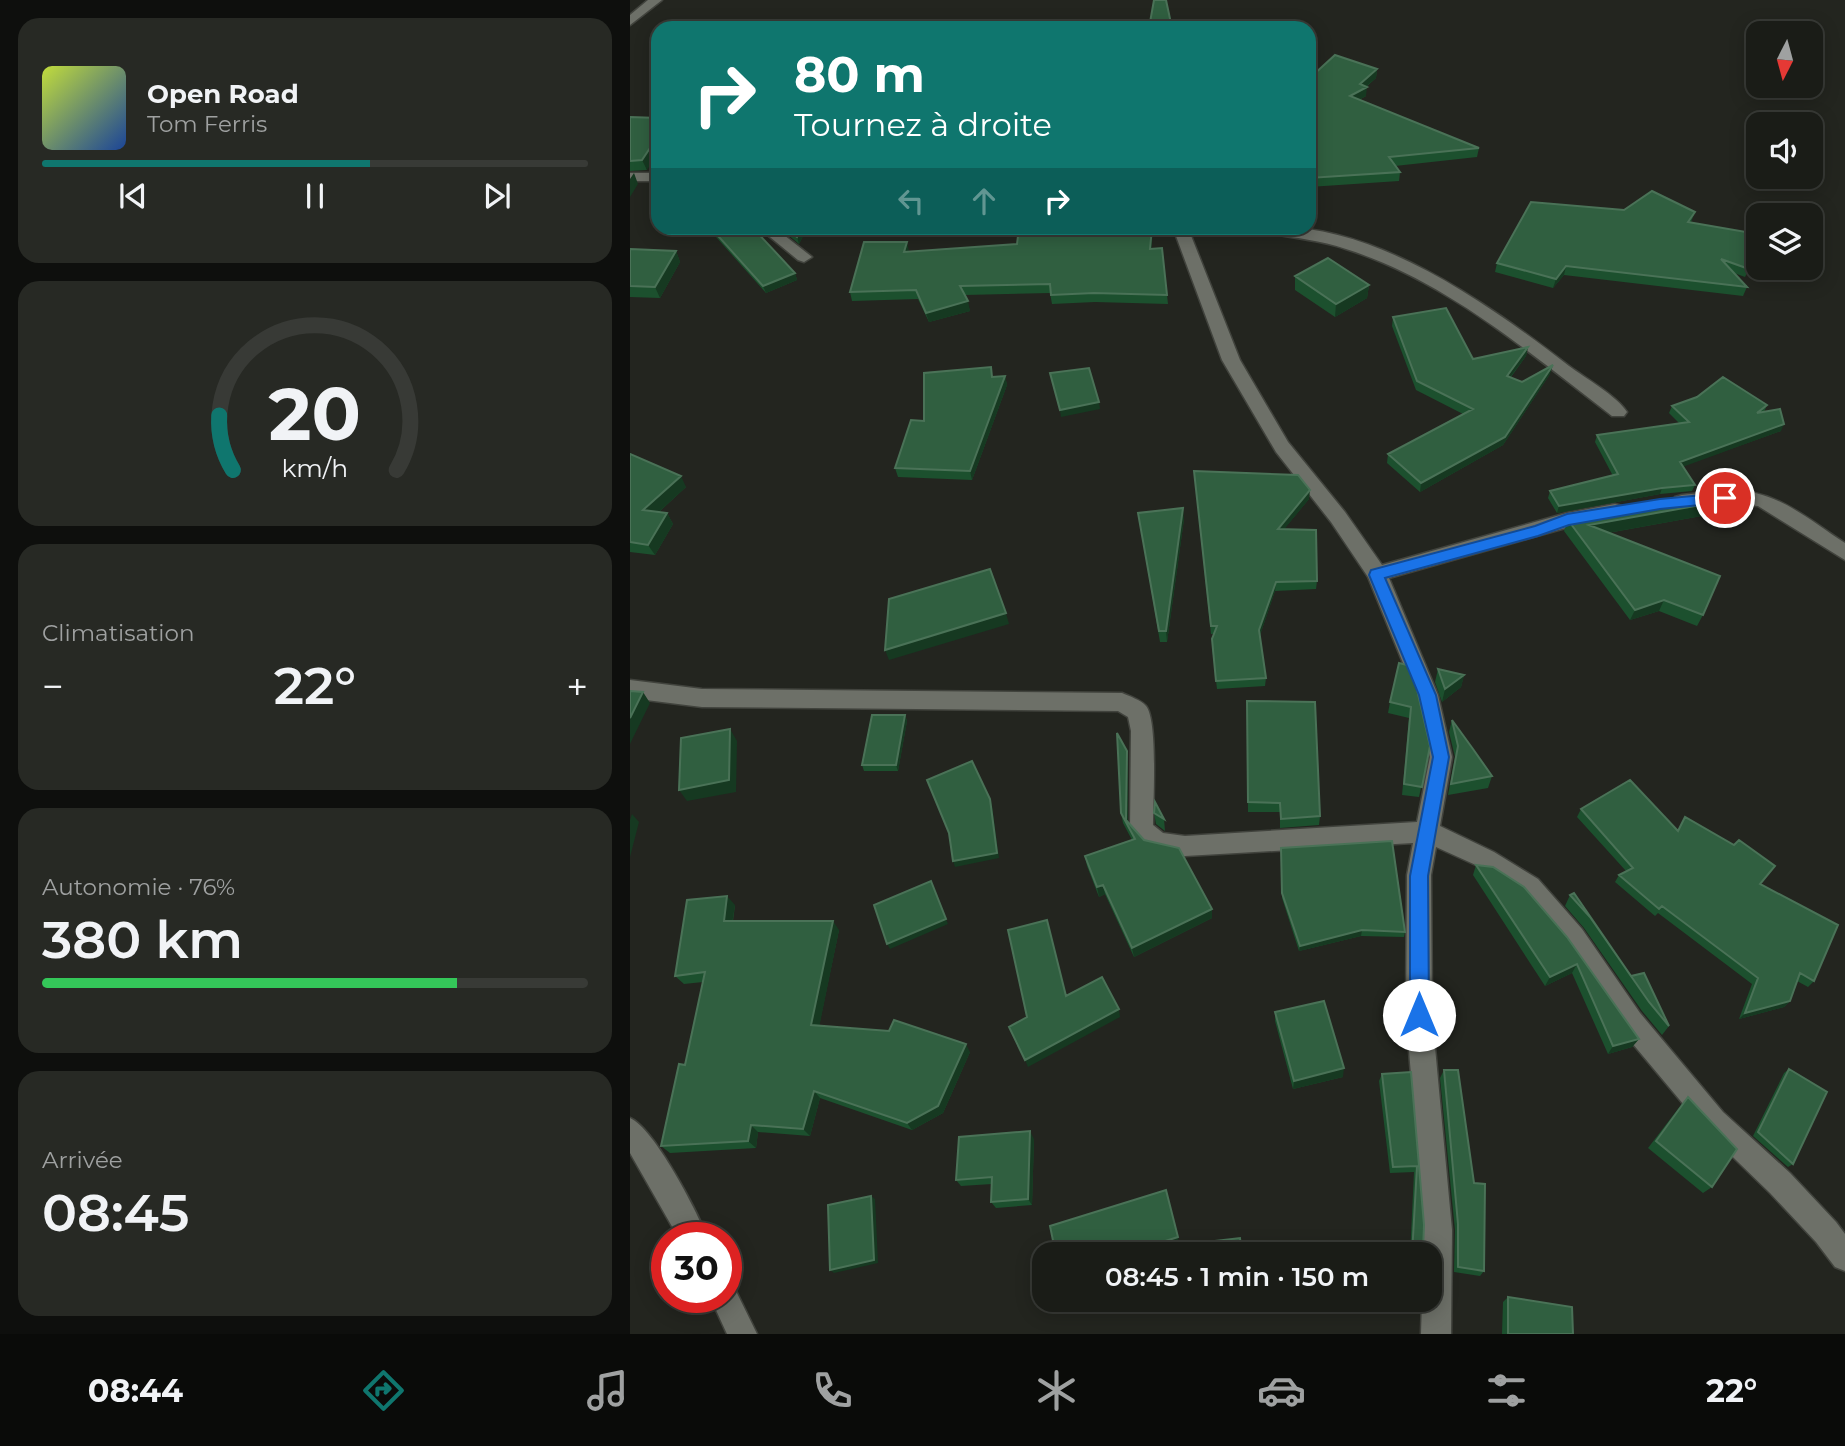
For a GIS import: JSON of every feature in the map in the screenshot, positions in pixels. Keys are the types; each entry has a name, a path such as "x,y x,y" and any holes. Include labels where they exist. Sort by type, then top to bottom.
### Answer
{"street":[{"path":"630,21 656,0"},
{"path":"630,177 651,177"},
{"path":"775,235 804,257"},
{"path":"1183,235 1231,360 1282,447 1338,517 1377,575 1427,695 1441,757 1419,876 1419,1015 1438,1230 1436,1334"},
{"path":"1302,235 1351,245 1402,265 1510,331 1618,412"},
{"path":"1660,504 1747,496 1759,498 1845,553"},
{"path":"1377,575 1567,520 1634,508"},
{"path":"630,690 702,698 1122,702 1138,712 1142,731 1142,829 1157,843 1185,846 1428,832 1486,859 1530,887 1573,937 1631,1022 1714,1121 1780,1183 1826,1232 1845,1257"},
{"path":"630,1131 649,1156 685,1222"},
{"path":"732,1313 742,1334"}],"building":[{"path":"1154,0 1166,0 1170,21 1150,21"},
{"path":"1335,55 1377,69 1360,84 1367,87 1350,96 1479,148 1389,157 1400,172 1316,178 1316,72"},
{"path":"630,117 651,118 651,146 642,160 630,161"},
{"path":"1652,191 1695,212 1688,222 1746,232 1746,268 1721,259 1747,287 1566,266 1556,279 1497,263 1531,202 1624,210"},
{"path":"717,235 760,235 795,273 763,286"},
{"path":"1018,235 1151,235 1150,249 1162,248 1167,295 1051,295 1050,284 960,286 968,301 926,313 916,290 850,292 864,242 907,242 904,252 1017,244"},
{"path":"630,249 676,251 655,287 630,286"},
{"path":"1328,258 1369,285 1336,304 1295,276"},
{"path":"1446,308 1473,359 1528,347 1507,376 1522,382 1553,365 1505,437 1421,483 1388,454 1473,409 1417,381 1393,317"},
{"path":"991,367 992,377 1005,376 970,471 895,468 911,420 924,421 924,373"},
{"path":"1089,368 1099,402 1060,410 1050,373"},
{"path":"1723,377 1767,405 1757,413 1780,409 1784,424 1680,462 1695,485 1559,506 1550,491 1618,474 1597,435 1689,422 1672,406 1697,397"},
{"path":"630,454 681,476 643,510 667,513 648,545 630,542"},
{"path":"1194,471 1298,475 1310,490 1278,529 1316,530 1317,581 1276,582 1259,630 1266,678 1216,681 1212,639 1217,626 1211,626"},
{"path":"1709,498 1712,503 1589,525 1720,576 1703,615 1664,600 1635,610 1568,520 1665,502"},
{"path":"1183,508 1166,631 1159,631 1138,513"},
{"path":"990,569 1006,613 885,650 889,599"},
{"path":"1399,663 1407,665 1416,685 1430,746 1422,787 1404,784 1411,707 1390,702"},
{"path":"1438,669 1464,675 1445,689"},
{"path":"630,691 643,692 630,718"},
{"path":"1247,701 1315,702 1320,816 1281,819 1280,803 1248,802"},
{"path":"872,715 905,715 896,765 862,765"},
{"path":"1452,720 1492,776 1451,784 1458,746"},
{"path":"730,729 729,780 679,790 681,738"},
{"path":"1117,733 1127,751 1126,820 1144,840 1179,848 1212,909 1132,948 1103,885 1097,887 1085,856 1135,839 1121,813"},
{"path":"972,761 990,799 997,853 953,861 949,833 927,780"},
{"path":"1630,780 1678,831 1685,817 1734,845 1739,840 1775,866 1760,884 1838,925 1814,981 1800,973 1790,1001 1745,1013 1758,978 1662,906 1659,909 1619,875 1633,868 1581,809"},
{"path":"1155,802 1164,819 1154,813"},
{"path":"1392,841 1405,932 1362,930 1300,946 1282,893 1281,848"},
{"path":"1476,865 1493,867 1524,887 1567,937 1639,1039 1613,1046 1577,964 1550,977"},
{"path":"931,881 946,919 887,944 874,905"},
{"path":"1574,893 1631,976 1644,973 1669,1026 1649,1002 1590,917 1570,895"},
{"path":"727,896 724,921 833,921 811,1025 889,1031 894,1020 966,1044 938,1106 907,1123 814,1091 803,1129 751,1125 748,1141 661,1146 679,1064 685,1065 705,972 675,976 687,900"},
{"path":"1047,920 1066,996 1102,977 1119,1009 1025,1060 1009,1027 1027,1017 1008,930"},
{"path":"1324,1001 1344,1068 1294,1081 1275,1012"},
{"path":"1789,1069 1827,1092 1793,1164 1758,1132"},
{"path":"1444,1070 1458,1070 1474,1183 1485,1184 1484,1271 1458,1267 1458,1224"},
{"path":"1411,1072 1423,1242 1413,1242 1417,1166 1393,1167 1382,1074"},
{"path":"1688,1097 1737,1149 1712,1187 1656,1141"},
{"path":"1030,1131 1028,1199 991,1202 992,1177 956,1180 959,1137"},
{"path":"1166,1190 1178,1237 1162,1242 1053,1242 1050,1226"},
{"path":"871,1196 874,1260 830,1270 828,1205"},
{"path":"1240,1238 1240,1242 1207,1242"},
{"path":"1508,1297 1572,1307 1573,1334 1508,1334"}],"route":[{"path":"1419,1015 1419,876 1441,757 1427,695 1377,575 1567,520 1660,504 1725,498"}]}
